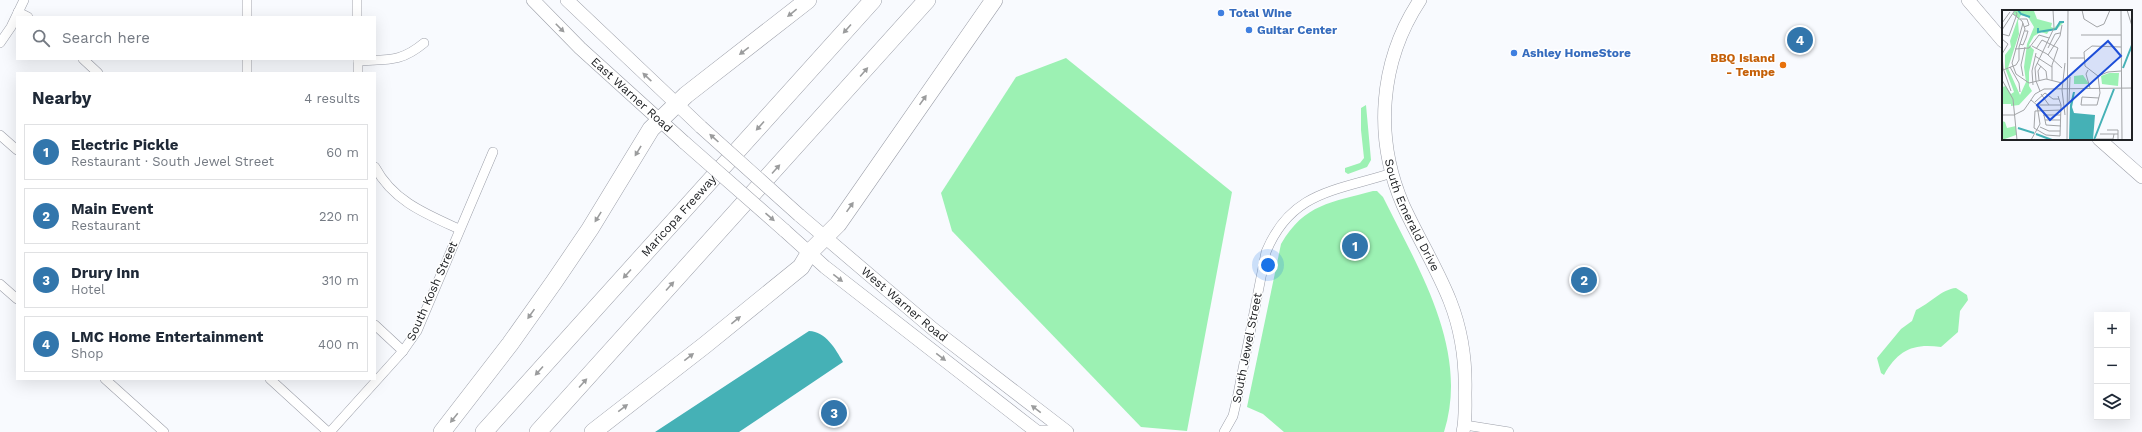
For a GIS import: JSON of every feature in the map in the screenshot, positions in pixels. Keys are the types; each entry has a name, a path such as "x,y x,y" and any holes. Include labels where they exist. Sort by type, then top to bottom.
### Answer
{"highway":[{"path":"442,432 510,344 554,282 594,222 651,129 676,103 808,0"},
{"name":"Maricopa Freeway","path":"484,432 873,0"},
{"path":"538,432 927,0"},
{"path":"593,432 705,345 801,267 810,252 824,236 838,224 994,0"}],"main road":[{"name":"East Warner Road","path":"533,0 580,48 659,120 735,186"},
{"name":"East Warner Road","path":"567,0 748,169"},
{"name":"South Emerald Drive","path":"1420,0 1400,37 1393,56 1387,80 1384,131 1392,173 1404,206 1446,290 1457,323 1464,364 1464,428"},
{"path":"1968,0 2002,40"},
{"path":"2100,140 2142,177"},
{"name":"West Warner Road","path":"748,169 933,329 1067,432"},
{"name":"West Warner Road","path":"735,186 825,267 1037,432"},
{"path":"1041,432 1050,432"}],"street":[{"path":"0,43 24,0"},
{"path":"247,0 247,16"},
{"path":"357,0 357,16"},
{"path":"18,12 26,16"},
{"path":"376,60 399,59 411,54 424,43"},
{"path":"84,60 97,72"},
{"path":"247,60 247,72"},
{"path":"358,60 358,72"},
{"path":"0,134 16,149"},
{"name":"South Kosh Street","path":"329,432 404,351 417,331 493,152"},
{"path":"376,169 379,175 398,196 419,212 460,229"},
{"name":"South Jewel Street","path":"1224,432 1233,416 1266,252 1272,237 1288,215 1305,202 1324,193 1392,173"},
{"path":"0,284 16,298"},
{"path":"376,326 404,351"},
{"path":"106,380 164,432"},
{"path":"271,380 329,432"},
{"path":"1464,428 1509,432"}],"green space":[{"path":"1066,58 1232,192 1187,431 1141,427 952,231 941,193 1016,77"},
{"path":"1366,105 1371,160 1367,167 1348,174 1345,172 1345,168 1360,163 1364,158 1361,130 1361,108"},
{"path":"1377,191 1383,197 1411,252 1425,281 1445,340 1450,371 1450,401 1444,432 1284,432 1263,414 1247,407 1281,244 1290,230 1310,212 1332,202"},
{"path":"1956,288 1967,295 1968,300 1960,311 1958,332 1941,347 1922,346 1907,350 1889,366 1884,375 1881,373 1877,358 1901,329 1912,321 1916,310 1946,291"}],"water":[{"path":"809,331 820,334 825,338 833,346 843,362 739,432 655,432"}],"place":[{"name":"Total Wine","path":"1221,13"},
{"name":"Guitar Center","path":"1249,30"},
{"name":"LMC Home Entertainment","path":"1800,40"},
{"name":"Ashley HomeStore","path":"1514,53"},
{"name":"BBQ Island - Tempe","path":"1783,65"},
{"name":"Electric Pickle","path":"1355,246"},
{"name":"Main Event","path":"1584,280"},
{"name":"Drury Inn","path":"834,413"}]}
